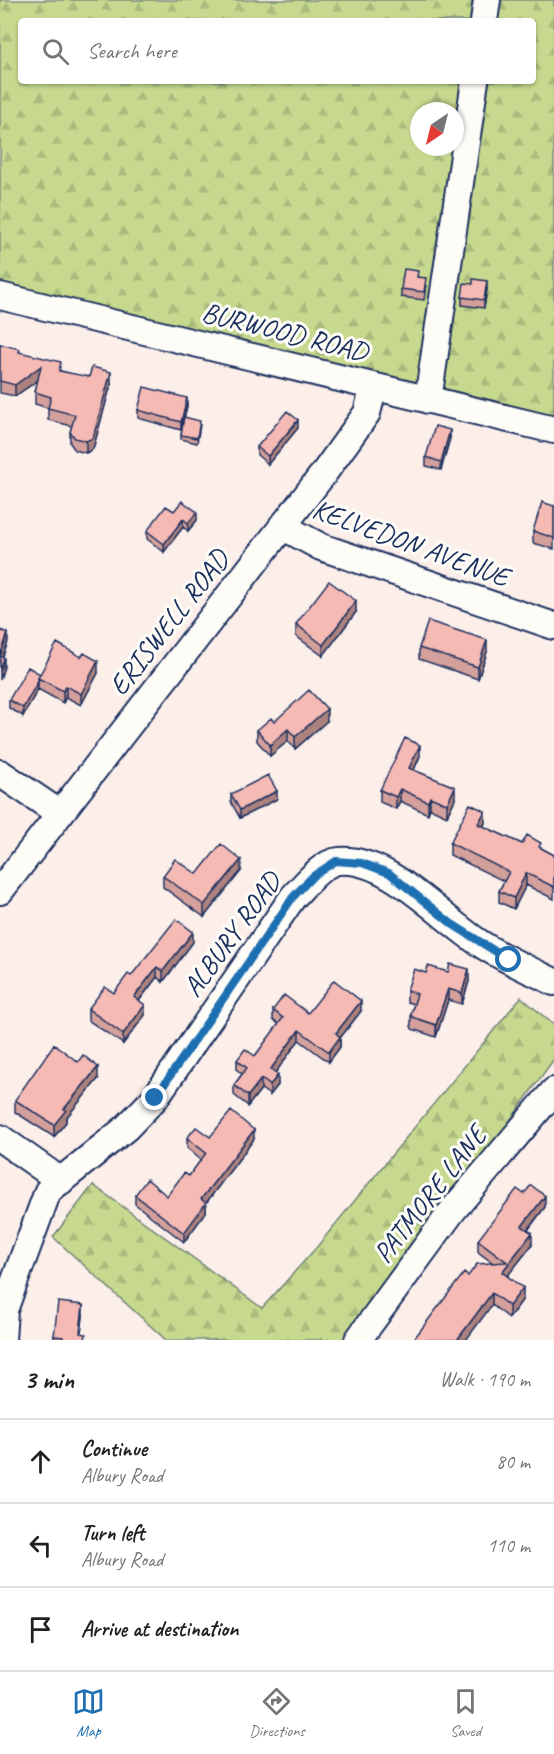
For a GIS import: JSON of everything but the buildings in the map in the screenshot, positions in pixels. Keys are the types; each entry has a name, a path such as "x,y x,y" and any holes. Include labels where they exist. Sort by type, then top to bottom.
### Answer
{"street":[{"path":"484,18 487,0"},
{"path":"428,400 475,84"},
{"name":"BURWOOD ROAD","path":"0,296 554,430"},
{"name":"ERISWELL ROAD","path":"0,891 363,419 375,386"},
{"name":"KELVEDON AVENUE","path":"282,526 321,547 554,626"},
{"path":"0,773 59,813"},
{"name":"ALBURY ROAD","path":"61,1181 126,1128 155,1098 293,897 313,876 336,861 362,863 389,873 482,945 529,972 554,982"},
{"name":"PATMORE LANE","path":"358,1340 453,1210 554,1091"},
{"path":"0,1138 61,1181 48,1191 35,1223 4,1310 2,1340"}],"green space":[{"path":"0,0 554,0 554,421 269,348 0,285"},
{"path":"521,997 554,1025 554,1059 352,1340 166,1340 53,1237 93,1185 262,1308 316,1248"}],"route":[{"path":"155,1098 293,897 313,876 336,861 362,863 389,873 452,924 509,960"}]}
